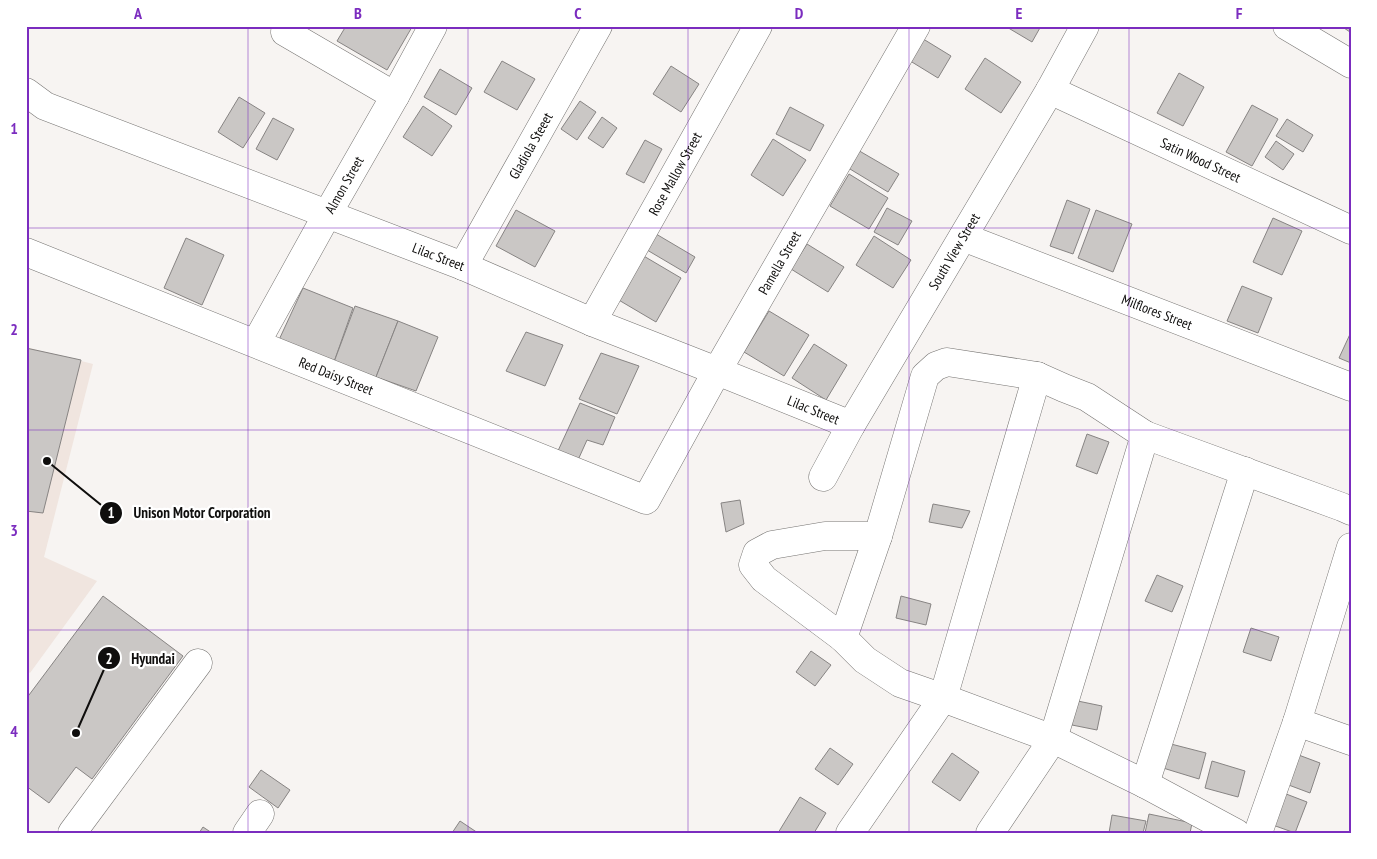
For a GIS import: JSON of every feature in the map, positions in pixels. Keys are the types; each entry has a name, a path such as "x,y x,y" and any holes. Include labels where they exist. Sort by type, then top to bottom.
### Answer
{"street":[{"name":"Almon Street","path":"256,344 433,26"},
{"name":"Gladiola Steeet","path":"463,266 598,26"},
{"name":"Rose Mallow Street","path":"592,322 758,26"},
{"name":"Pamella Street","path":"646,500 916,26"},
{"name":"South View Street","path":"823,477 851,425 1050,90 1085,26"},
{"path":"1287,26 1351,64"},
{"path":"285,32 395,96"},
{"name":"Satin Wood Street","path":"1050,90 1351,230"},
{"name":"Lilac Street","path":"26,92 46,106 463,266 592,322 851,425"},
{"name":"Milflores Street","path":"962,237 1351,388"},
{"name":"Red Daisy Street","path":"26,252 646,500"},
{"path":"842,638 878,536 925,376 936,366 947,362 1037,376 1087,396 1145,435 1351,511"},
{"path":"850,833 943,698 1037,376"},
{"path":"990,833 1053,739 1145,435"},
{"path":"1145,784 1245,471"},
{"path":"878,536 825,536 772,545 757,553 753,565 764,579 842,638 865,660 900,683 1053,739 1145,784 1236,833"},
{"path":"1258,833 1297,722 1351,548"},
{"path":"72,833 198,663"},
{"path":"1297,722 1351,741"}],"shaded area":[{"path":"26,347 93,364 44,557 97,581 30,673 26,670"}],"building":[{"path":"346,26 412,27 387,70 337,41"},
{"path":"1005,26 1041,26 1032,42"},
{"path":"1341,26 1351,26 1351,32 1350,32"},
{"path":"920,37 951,56 938,78 907,59"},
{"path":"985,58 1021,82 1001,113 965,89"},
{"path":"502,61 535,79 517,110 484,92"},
{"path":"671,66 699,84 681,112 653,94"},
{"path":"440,69 472,88 456,115 424,97"},
{"path":"1179,73 1204,87 1183,126 1157,113"},
{"path":"239,97 265,113 243,148 218,132"},
{"path":"580,101 596,112 577,140 561,129"},
{"path":"1252,105 1278,119 1252,166 1226,152"},
{"path":"423,106 452,126 432,156 403,137"},
{"path":"790,107 824,125 810,151 776,134"},
{"path":"602,117 617,128 603,148 588,138"},
{"path":"273,118 294,129 277,160 256,149"},
{"path":"1287,119 1313,135 1303,152 1276,136"},
{"path":"773,139 806,160 783,196 751,175"},
{"path":"645,140 662,149 644,183 626,174"},
{"path":"1276,141 1294,154 1283,170 1265,157"},
{"path":"856,149 899,174 888,192 845,166"},
{"path":"849,174 888,198 869,229 830,206"},
{"path":"1067,200 1090,209 1073,254 1050,246"},
{"path":"887,208 912,221 898,245 874,232"},
{"path":"516,210 555,231 535,267 496,246"},
{"path":"1096,210 1132,224 1113,272 1078,258"},
{"path":"1273,218 1302,231 1282,275 1253,262"},
{"path":"651,231 695,257 686,273 642,247"},
{"path":"874,236 911,260 893,288 856,265"},
{"path":"186,238 224,255 202,305 164,288"},
{"path":"807,244 844,267 828,292 791,269"},
{"path":"642,255 681,278 656,322 617,299"},
{"path":"1242,286 1272,298 1258,333 1227,321"},
{"path":"303,288 353,308 334,362 278,342"},
{"path":"355,306 398,321 376,377 334,362"},
{"path":"769,311 809,335 784,376 744,352"},
{"path":"398,321 438,337 416,391 376,377"},
{"path":"526,332 563,345 545,386 506,371"},
{"path":"1351,332 1351,363 1339,358"},
{"path":"814,344 847,365 826,400 792,378"},
{"path":"26,348 81,360 43,513 26,511"},
{"path":"601,353 639,366 617,414 579,399"},
{"path":"580,403 615,417 603,445 587,440 578,460 557,453"},
{"path":"1087,434 1109,442 1097,474 1076,466"},
{"path":"740,500 744,524 726,532 721,503"},
{"path":"933,504 970,511 962,528 929,522"},
{"path":"1157,575 1183,586 1172,612 1145,601"},
{"path":"103,596 183,656 92,779 76,767 49,803 26,786 26,699"},
{"path":"901,596 931,604 926,625 896,618"},
{"path":"1251,628 1279,637 1271,661 1243,652"},
{"path":"811,651 831,665 815,686 796,672"},
{"path":"1068,699 1102,706 1097,730 1062,723"},
{"path":"1171,744 1206,753 1199,779 1163,768"},
{"path":"830,748 853,764 838,785 815,769"},
{"path":"952,753 979,772 960,801 932,782"},
{"path":"1296,754 1320,763 1310,793 1286,784"},
{"path":"1212,761 1245,771 1238,797 1205,788"},
{"path":"261,770 290,790 278,808 249,787"},
{"path":"1281,792 1307,802 1295,833 1270,824"},
{"path":"800,797 826,813 814,833 778,833"},
{"path":"1149,814 1192,823 1190,833 1145,833"},
{"path":"1112,815 1146,821 1143,833 1109,833"},
{"path":"460,821 478,833 452,833"},
{"path":"203,827 212,833 199,833"}],"place":[{"name":"Unison Motor Corporation","path":"47,461"},
{"name":"Hyundai","path":"76,733"}]}
